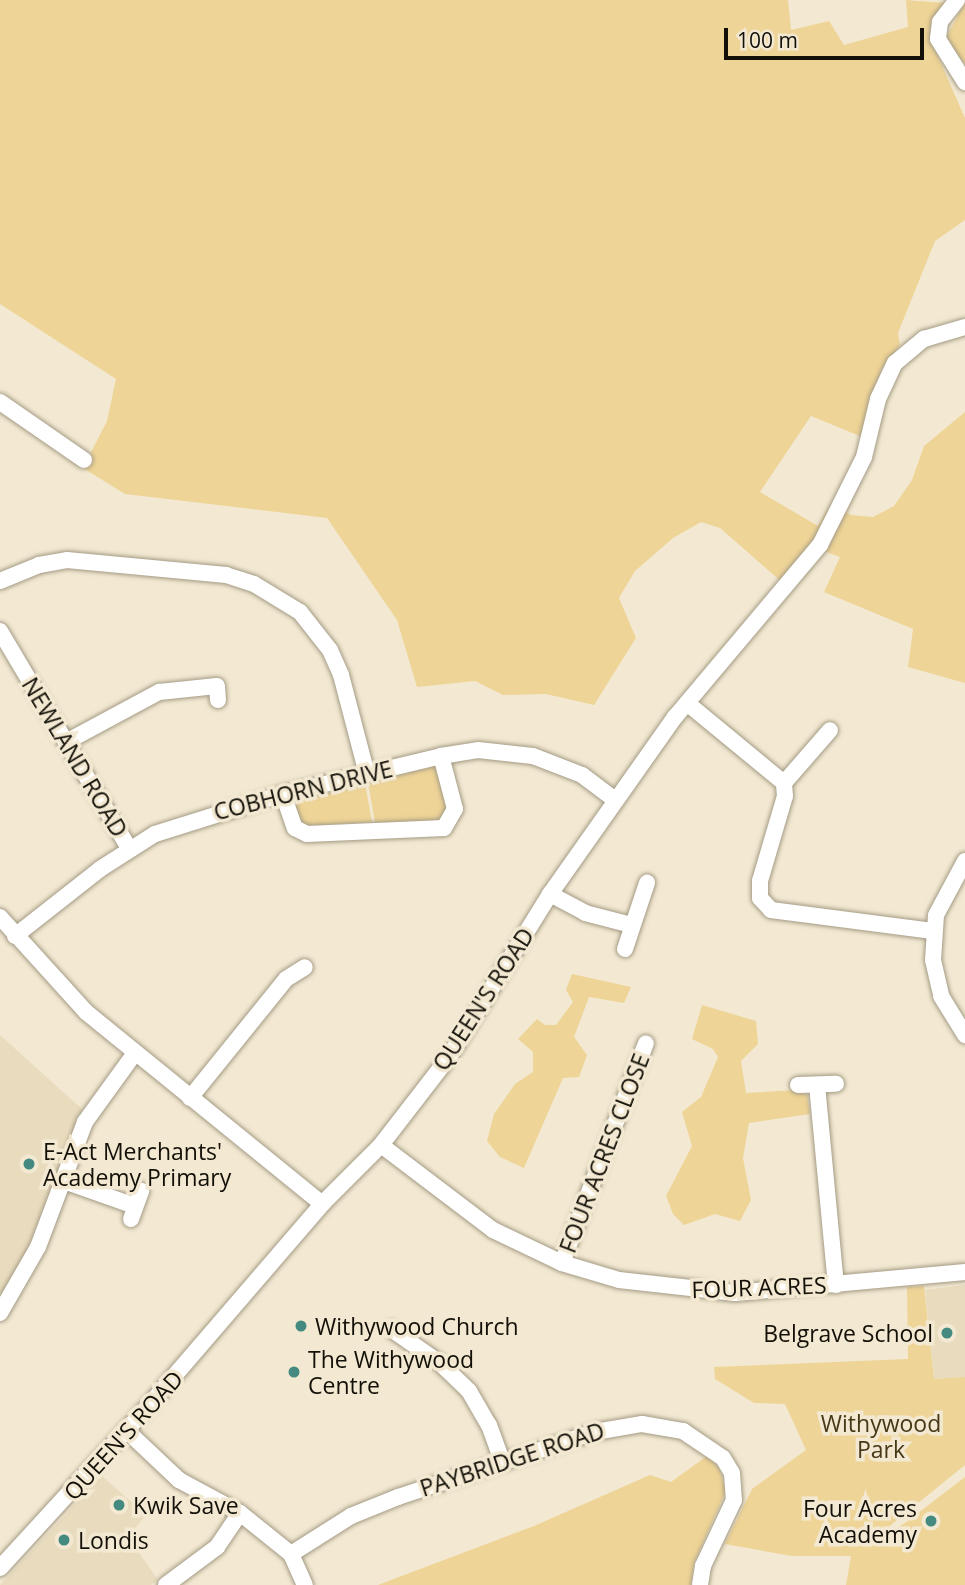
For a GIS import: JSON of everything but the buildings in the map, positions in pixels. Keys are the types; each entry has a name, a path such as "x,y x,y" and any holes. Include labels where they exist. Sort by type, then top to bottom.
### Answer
{"street":[{"path":"957,0 940,22 938,39 965,82"},
{"name":"QUEEN'S ROAD","path":"0,1568 126,1430 322,1204 381,1145 449,1057 550,894 615,800 687,703 820,545 864,457 887,377 908,348 965,327"},
{"path":"0,402 58,428 84,460"},
{"path":"0,581 39,565 67,560 226,575 254,584 300,612 330,650 341,675 367,774"},
{"name":"NEWLAND ROAD","path":"0,631 129,848"},
{"path":"66,742 159,692 218,686"},
{"path":"687,703 783,783 785,796 760,881 765,904 782,914 933,931"},
{"path":"783,783 830,730"},
{"name":"COBHORN DRIVE","path":"15,936 129,848 189,820 283,794 442,756 478,750 533,756 582,775 615,800"},
{"path":"283,794 295,828 307,834 443,828 455,808 442,756"},
{"path":"965,860 942,899 933,931 933,960 941,996 965,1035"},
{"path":"625,949 647,883"},
{"path":"550,894 585,913 631,925"},
{"path":"0,917 86,1012 322,1204"},
{"path":"190,1098 286,979 305,967"},
{"name":"FOUR ACRES CLOSE","path":"562,1263 646,1043"},
{"path":"0,1313 38,1247 85,1122 135,1053"},
{"path":"798,1085 836,1084"},
{"path":"817,1085 836,1285"},
{"name":"FOUR ACRES","path":"381,1145 493,1230 562,1263 619,1280 692,1292 836,1285 965,1272"},
{"path":"61,1180 136,1205"},
{"path":"391,1329 440,1363 469,1391 489,1425 502,1461"},
{"name":"PAYBRIDGE ROAD","path":"291,1554 351,1516 502,1461 617,1426 642,1423 683,1431 723,1458 732,1473 734,1500 703,1566 700,1585"},
{"path":"126,1430 179,1480 240,1513 291,1554 304,1585"},
{"path":"166,1585 216,1547 240,1513"}],"shaded area":[{"name":"E-Act Merchants' Academy Primary","path":"0,1035 82,1109 24,1257 0,1295"},
{"name":"Belgrave School","path":"965,1285 965,1377 934,1379 925,1290"},
{"path":"102,1476 146,1515 128,1537 158,1580 151,1585 0,1585"}],"green space":[{"path":"0,0 788,0 791,30 829,21 844,45 908,27 906,0 945,3 932,22 931,41 965,118 965,220 935,241 898,333 900,345 881,370 862,437 811,416 760,492 818,526 831,504 851,515 873,517 894,506 912,480 924,446 965,412 965,683 908,667 913,629 824,592 840,557 813,547 785,585 720,528 701,522 673,538 635,571 619,598 636,638 594,705 546,694 503,695 475,681 417,687 397,620 327,518 125,494 83,468 107,421 116,379 0,304"},
{"path":"965,2 965,64 945,40"},
{"path":"436,766 450,809 443,821 392,825 375,822 368,783"},
{"path":"365,783 372,822 305,826 291,804"},
{"path":"572,974 631,987 624,1003 589,997 574,1037 587,1055 579,1077 563,1078 524,1168 500,1157 487,1141 494,1114 515,1084 533,1072 533,1052 518,1039 537,1019 545,1025 556,1025 573,1002 566,990"},
{"path":"702,1005 756,1021 758,1044 741,1061 746,1093 796,1090 807,1095 810,1114 749,1123 743,1158 751,1200 740,1221 715,1214 684,1225 673,1214 666,1196 692,1146 682,1112 701,1097 718,1057 713,1049 692,1039"},
{"name":"Withywood Park","path":"924,1286 934,1379 965,1377 965,1465 865,1546 905,1523 965,1477 965,1585 846,1585 851,1556 792,1556 725,1544 752,1489 806,1450 785,1404 754,1403 715,1379 714,1367 908,1359 907,1287"},
{"path":"707,1456 719,1468 726,1491 694,1563 691,1585 378,1585 534,1526 650,1475 671,1482"}],"place":[{"name":"E-Act Merchants' Academy Primary","path":"29,1164"},
{"name":"Withywood Church","path":"301,1326"},
{"name":"Belgrave School","path":"947,1333"},
{"name":"The Withywood Centre","path":"294,1372"},
{"name":"Kwik Save","path":"119,1505"},
{"name":"Four Acres Academy","path":"931,1521"},
{"name":"Londis","path":"64,1540"}]}
